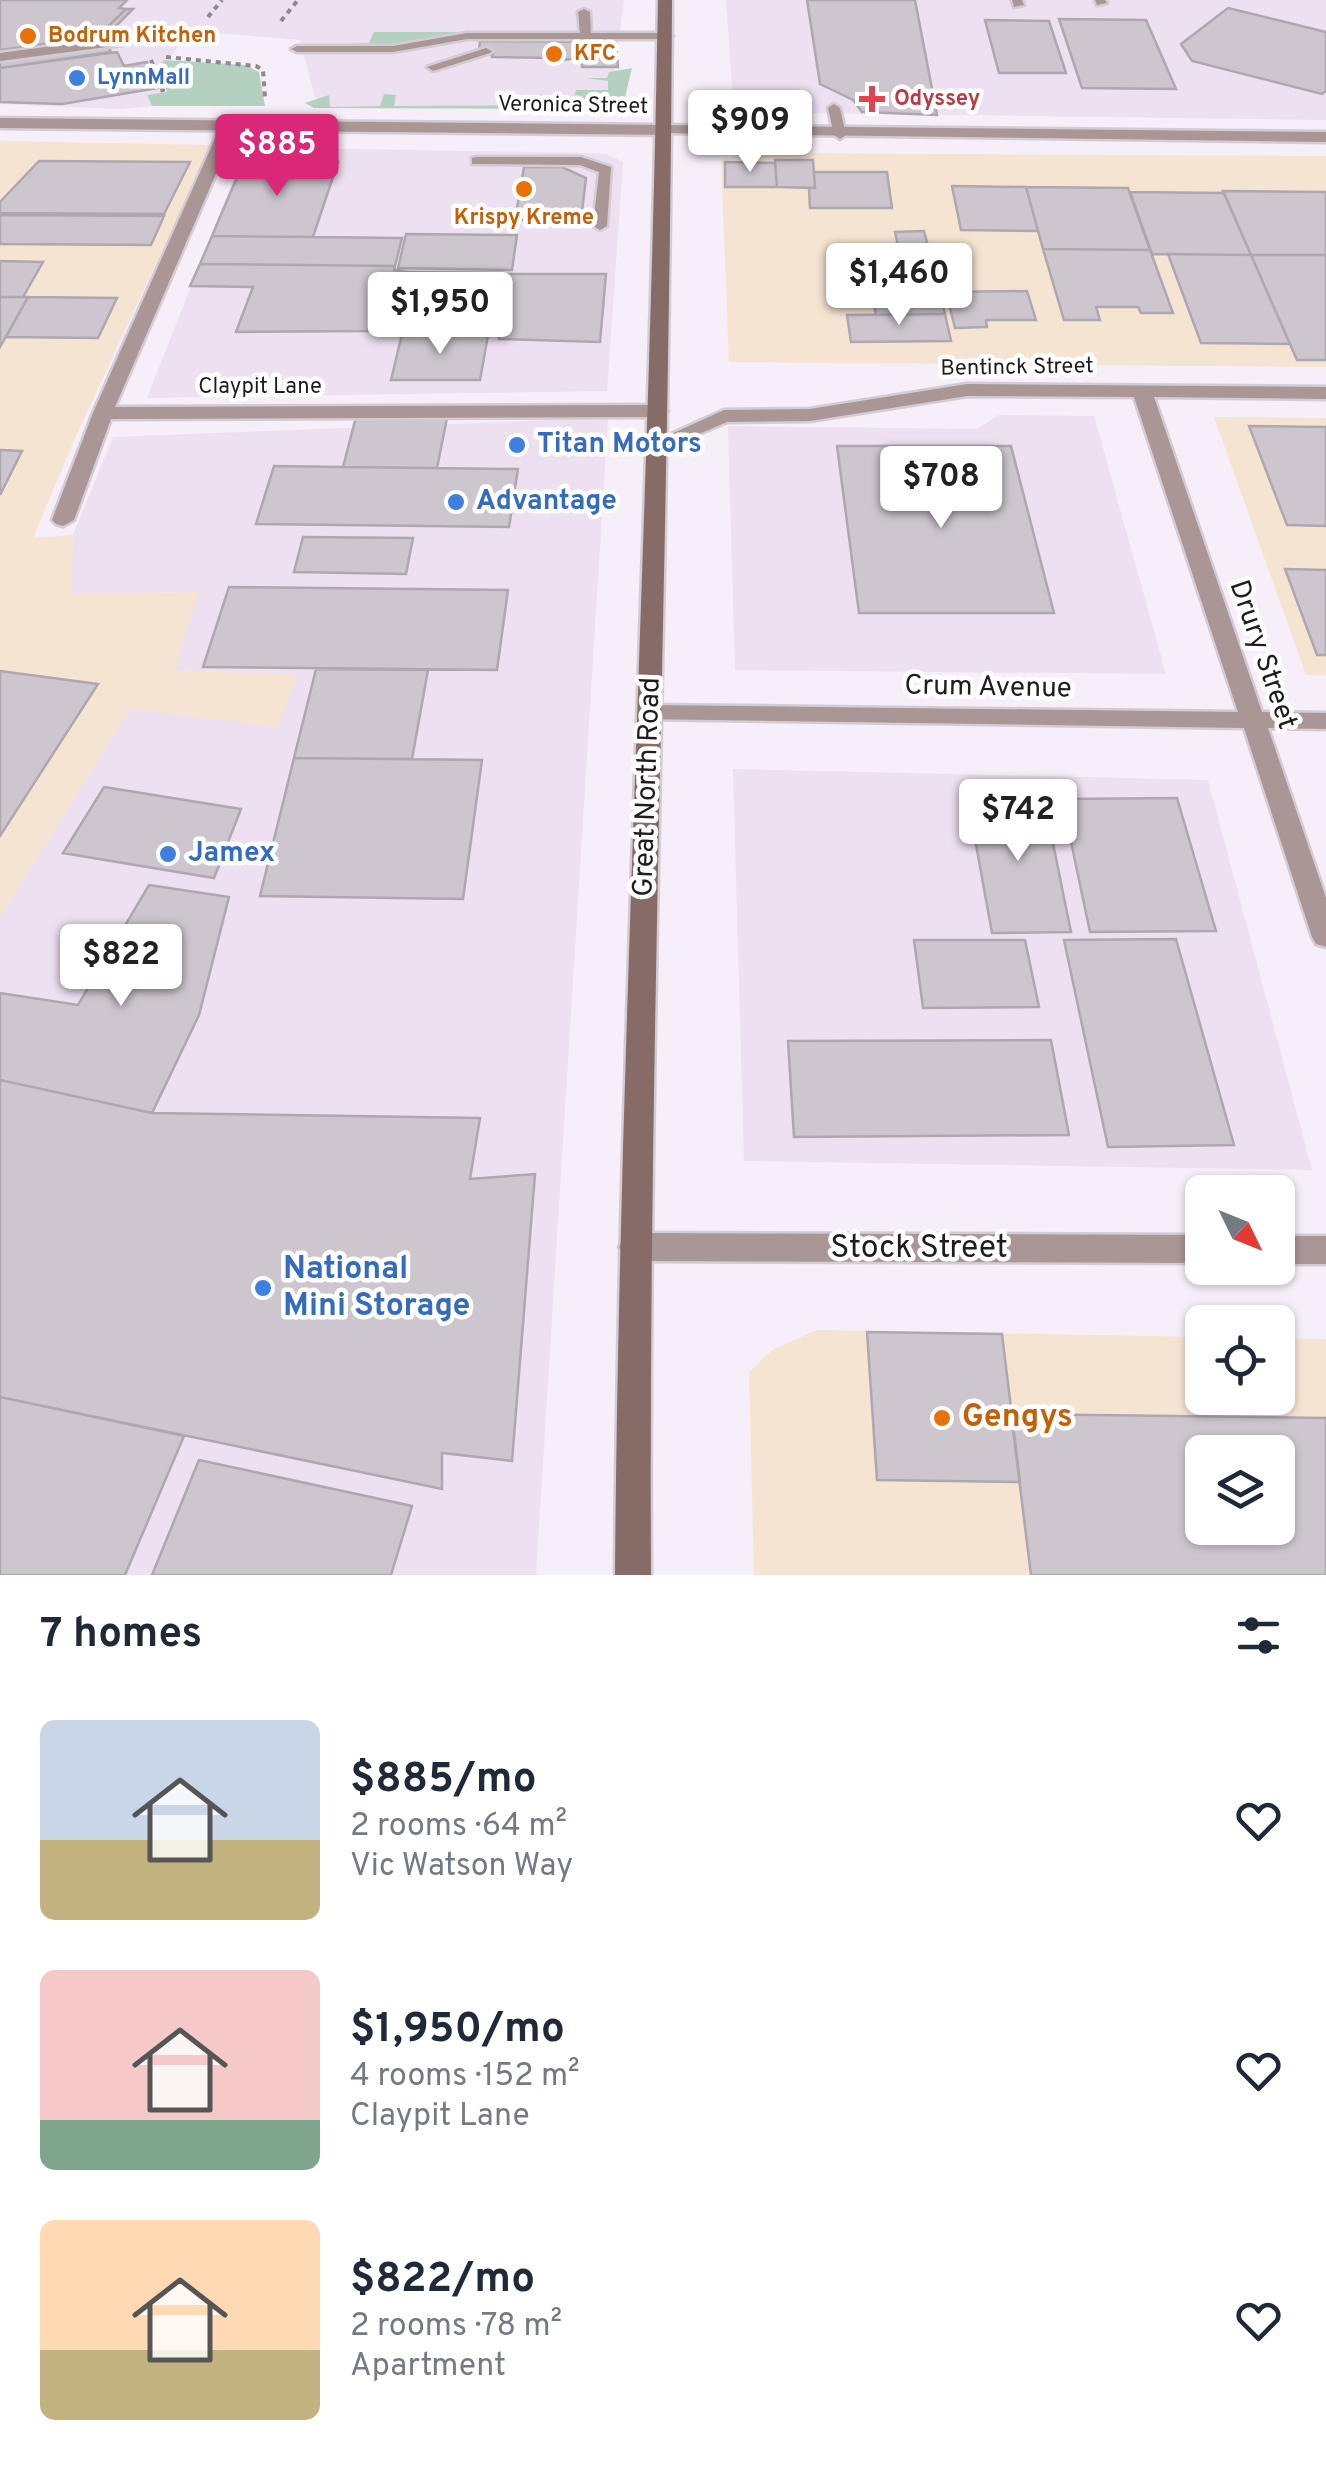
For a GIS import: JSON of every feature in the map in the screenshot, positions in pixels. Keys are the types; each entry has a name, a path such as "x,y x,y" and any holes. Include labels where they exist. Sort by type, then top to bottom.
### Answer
{"main road":[{"name":"Great North Road","path":"632,1575 635,1247 666,130 665,0"}],"street":[{"path":"0,57 146,34"},
{"name":"Veronica Street","path":"0,123 840,135 1326,137"},
{"path":"63,520 103,413 229,125"},
{"name":"Bentinck Street","path":"657,445 724,416 810,414 967,390 1326,392"},
{"name":"Drury Street","path":"1142,391 1326,937"},
{"name":"Claypit Lane","path":"103,413 658,411"},
{"name":"Crum Avenue","path":"650,713 1326,721"},
{"name":"Stock Street","path":"635,1247 1185,1250"},
{"path":"1295,1250 1326,1250"}],"lane":[{"path":"584,12 586,37"},
{"path":"297,49 393,49 448,37 667,36"},
{"path":"382,58 422,51 448,37"},
{"path":"433,67 486,50"},
{"path":"834,108 840,135"},
{"path":"477,160 582,161 606,170 600,226"}],"path":[{"path":"208,16 222,0"},
{"path":"281,21 298,0"},
{"path":"151,92 163,90 148,56 246,63 263,70 265,106"}],"shaded area":[{"path":"0,0 624,0 610,103 318,108 300,40 192,31 159,69 167,93 148,95 152,106 121,109 0,104"},
{"path":"726,0 1326,0 1326,120 734,112"},
{"path":"0,141 211,145 33,538 73,535 71,594 198,592 175,670 297,675 278,727 130,709 0,917"},
{"path":"246,147 587,153 606,154 623,162 607,391 147,398"},
{"path":"747,153 1326,156 1326,367 729,362 721,160"},
{"path":"999,415 1094,416 1166,674 735,670 728,426 977,429"},
{"path":"1214,417 1326,418 1326,675 1306,675"},
{"path":"608,418 536,1575 0,1575 0,917 130,709 277,726 296,675 174,670 197,592 70,594 73,535 113,437"},
{"path":"733,769 1208,780 1312,1170 744,1161"},
{"path":"817,1330 1185,1337 1185,1415 1295,1415 1295,1338 1326,1339 1326,1575 754,1575 749,1372 772,1350"}],"green space":[{"path":"374,32 552,32 461,33 383,46 326,45 369,43"},
{"path":"164,60 245,65 259,72 265,106 152,106 147,95 167,92 159,68"},
{"path":"632,68 625,97 603,106 578,109 314,108 305,103 329,95 330,107 380,106 384,94 396,95 394,106 572,105 576,90 608,90 608,81 586,78 607,78 609,72"}],"building":[{"name":"LynnMall","path":"0,0 127,0 119,8 126,9 97,37 0,50"},
{"path":"807,0 915,0 937,115 862,112 853,100 820,84"},
{"path":"1228,8 1326,32 1326,91 1322,94 1192,61 1181,44"},
{"path":"126,9 133,9 103,39 0,54 0,50 97,37"},
{"path":"1059,19 1146,20 1176,89 1082,88"},
{"path":"985,20 1049,21 1066,73 999,73"},
{"name":"KFC","path":"480,41 616,42 618,67 582,67 582,58 550,61 551,58 492,57 493,51 479,50"},
{"path":"108,46 111,52 0,68 0,61"},
{"name":"LynnMall","path":"117,52 124,66 147,62 158,88 62,104 0,102 0,68"},
{"path":"775,160 813,160 815,188 777,187"},
{"path":"39,161 190,162 164,214 0,213 0,202"},
{"path":"244,161 338,162 313,237 212,236"},
{"path":"725,162 775,163 777,187 725,187"},
{"path":"524,167 562,167 586,178 581,220 515,220"},
{"path":"814,172 887,172 892,208 810,208 809,188 815,188"},
{"path":"952,186 1026,187 1038,231 961,230"},
{"path":"1026,187 1128,188 1150,250 1043,249"},
{"path":"1223,191 1326,192 1326,255 1251,255"},
{"path":"1130,192 1224,193 1251,255 1152,254"},
{"path":"0,215 164,216 151,245 0,244"},
{"path":"924,231 934,268 903,269 895,232"},
{"path":"406,234 517,235 512,270 398,268"},
{"path":"212,236 402,238 395,266 200,264"},
{"path":"1043,249 1150,250 1173,313 1141,313 1138,307 1096,307 1100,320 1064,320"},
{"path":"1168,254 1251,255 1290,344 1201,343"},
{"path":"1251,255 1326,255 1326,360 1297,360"},
{"path":"0,261 43,262 23,297 0,297"},
{"path":"200,264 395,266 394,270 407,272 393,325 375,331 236,332 253,287 190,286"},
{"path":"934,270 945,314 876,315 869,279 897,279 895,271"},
{"path":"407,272 503,273 493,326 393,325"},
{"path":"507,274 606,274 600,342 499,339"},
{"path":"1027,291 1036,320 986,320 987,327 955,328 946,292"},
{"path":"0,297 28,297 0,347"},
{"path":"28,297 117,298 98,338 6,337"},
{"path":"945,314 951,341 851,342 847,315"},
{"path":"402,334 488,335 480,380 391,380"},
{"path":"356,417 447,418 437,468 343,467"},
{"path":"1249,426 1326,427 1326,526 1287,525"},
{"path":"837,446 1011,446 1054,613 859,613"},
{"path":"0,450 22,451 0,495"},
{"path":"274,466 518,469 509,527 256,524"},
{"path":"303,537 413,538 406,574 294,572"},
{"path":"1285,569 1326,570 1326,655 1317,655"},
{"path":"229,587 508,590 497,670 203,667"},
{"path":"316,669 428,670 412,759 294,758"},
{"path":"0,671 98,684 0,836"},
{"path":"294,758 482,760 463,899 260,896"},
{"path":"104,787 241,809 214,878 63,853"},
{"path":"1043,794 1071,932 992,933 967,795"},
{"path":"1177,798 1216,931 1090,932 1062,799"},
{"path":"149,885 229,897 199,1015 152,1113 0,1080 0,993 78,1005"},
{"path":"1176,939 1234,1145 1108,1147 1064,940"},
{"path":"914,940 1025,940 1039,1007 923,1008"},
{"path":"1051,1040 1069,1135 794,1137 788,1041"},
{"name":"National Mini Storage","path":"0,1080 152,1113 480,1118 470,1179 535,1174 512,1461 442,1453 442,1489 0,1397"},
{"path":"867,1332 1002,1334 1020,1482 877,1480"},
{"path":"0,1397 184,1436 125,1575 0,1575"},
{"path":"1011,1414 1326,1418 1326,1575 1031,1575"},
{"path":"199,1460 412,1506 391,1575 152,1575"}],"place":[{"name":"Bodrum Kitchen","path":"28,36"},
{"name":"KFC","path":"554,54"},
{"name":"LynnMall","path":"77,78"},
{"name":"Odyssey","path":"872,99"},
{"name":"Krispy Kreme","path":"524,189"},
{"name":"Titan Motors","path":"517,445"},
{"name":"Advantage","path":"456,502"},
{"name":"Jamex","path":"168,854"},
{"name":"National Mini Storage","path":"263,1288"},
{"name":"Gengys","path":"942,1418"}]}
